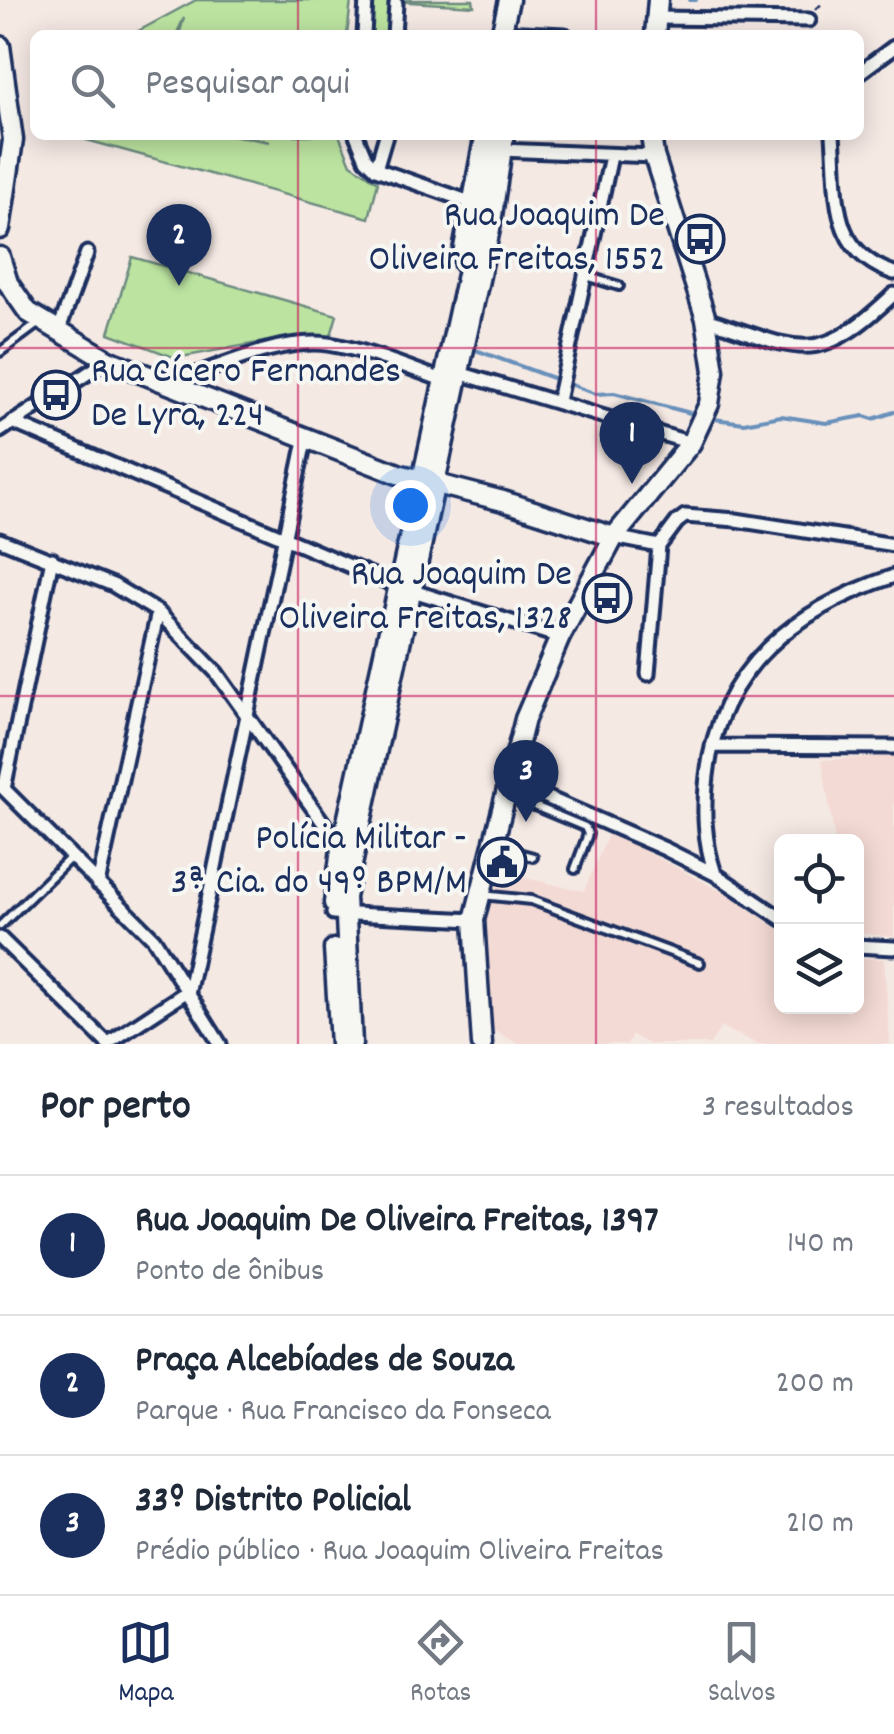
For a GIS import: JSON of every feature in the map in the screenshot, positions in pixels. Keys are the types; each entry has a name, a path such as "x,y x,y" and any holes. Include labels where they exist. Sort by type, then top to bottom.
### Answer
{"street":[{"path":"364,30 366,0"},
{"path":"508,30 509,0"},
{"path":"509,30 520,0"},
{"path":"394,30 396,4"},
{"path":"656,15 809,20"},
{"path":"0,46 12,155 0,230"},
{"path":"864,69 894,47"},
{"path":"358,140 376,170 467,201"},
{"path":"376,170 385,140"},
{"path":"482,1044 474,920 525,719 560,636 614,536 694,439 709,404 714,372 706,319 652,140"},
{"path":"834,140 844,233 856,253 894,272"},
{"path":"468,270 461,265 460,256 480,144 496,141 611,156 654,156"},
{"path":"450,376 496,141"},
{"path":"340,1044 339,913 347,851 450,376 496,199 496,141"},
{"path":"560,397 611,156"},
{"path":"50,327 86,253"},
{"path":"0,256 8,284 18,300 50,327 108,360 172,383 194,382 283,346 310,343 560,397 694,439"},
{"path":"706,319 782,344 814,347 831,343 858,328 894,294"},
{"path":"0,431 108,360"},
{"path":"194,382 306,436 426,482 660,546"},
{"path":"12,422 403,588 560,636"},
{"path":"0,938 108,1044 188,990 306,436"},
{"path":"648,674 660,546 676,522 689,515 894,546"},
{"path":"0,540 52,558 158,612 195,647 347,851"},
{"path":"52,558 2,787 154,940 220,1044"},
{"path":"683,858 698,853 704,833 712,746 735,688 761,653 810,616 864,586 894,576"},
{"path":"98,884 158,612"},
{"path":"712,746 894,747"},
{"path":"506,787 683,858 774,914"},
{"path":"704,833 714,874"},
{"path":"339,913 474,920"},
{"path":"339,913 352,1044"},
{"path":"864,946 894,948"}],"lane":[{"path":"586,276 618,286"},
{"path":"0,352 50,327"},
{"path":"506,787 585,827 586,844 575,869"},
{"path":"492,846 533,857"},
{"path":"0,926 71,857"},
{"path":"480,895 531,900 700,964"}],"path":[{"path":"809,20 826,0"}],"shaded area":[{"path":"894,756 894,937 864,934 864,834 834,834 822,760"},
{"path":"609,832 732,897 774,926 774,1014 864,1014 864,958 884,959 890,1044 758,1044 721,1027 710,1044 649,1044 632,1035 627,1044 520,1044 490,1029 484,928 498,872 584,891"}],"green space":[{"path":"196,0 351,0 348,30 180,30 184,18 178,30 140,30"},
{"path":"367,0 473,0 474,6 393,1 391,30 365,30"},
{"path":"87,140 341,140 351,164 378,182 369,218"},
{"path":"132,257 337,315 330,339 296,336 176,358 109,333"}],"waterway":[{"path":"690,0 696,0"},
{"path":"473,349 558,380"},
{"path":"567,383 596,394 614,393 698,415"},
{"path":"707,418 744,423 781,416 826,423 864,416 873,419 894,412"}],"place":[{"name":"Rua Joaquim De Oliveira Freitas, 1552","path":"700,239"},
{"name":"Praça Alcebíades de Souza","path":"179,286"},
{"name":"Rua Cícero Fernandes De Lyra, 224","path":"56,395"},
{"name":"Rua Joaquim De Oliveira Freitas, 1397","path":"632,484"},
{"name":"Rua Joaquim De Oliveira Freitas, 1328","path":"607,598"},
{"name":"33º Distrito Policial","path":"526,822"},
{"name":"Polícia Militar - 3ª Cia. do 49º BPM/M","path":"502,862"}]}
